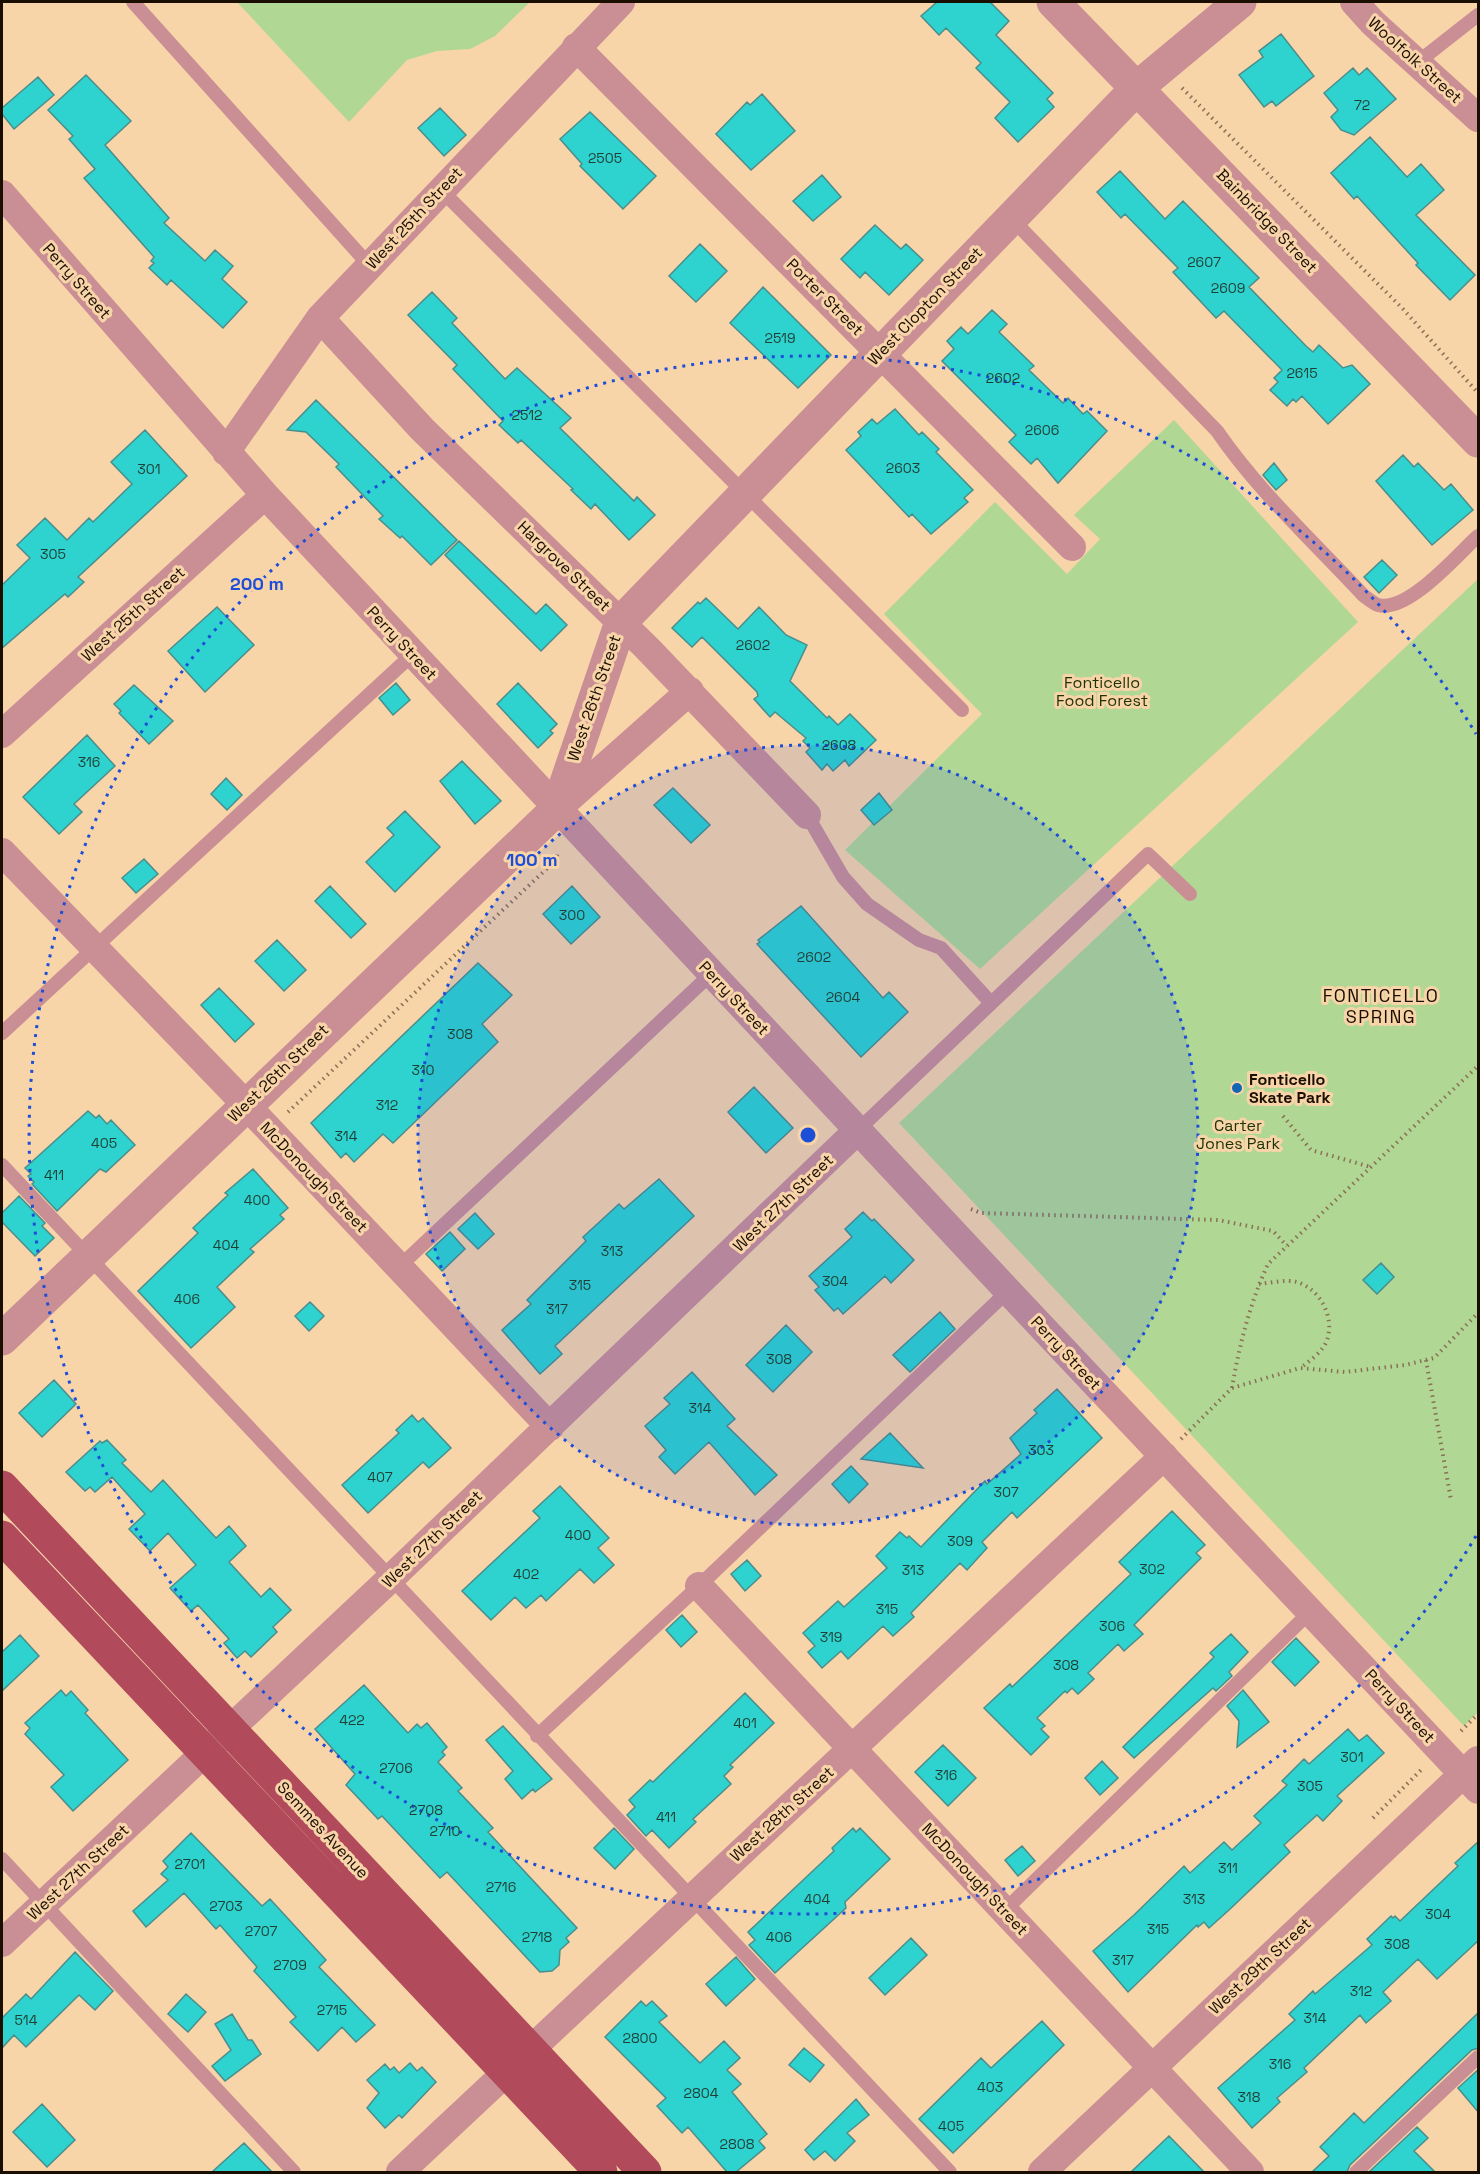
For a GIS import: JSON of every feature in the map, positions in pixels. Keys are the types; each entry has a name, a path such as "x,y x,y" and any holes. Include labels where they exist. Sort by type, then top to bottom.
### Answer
{"main road":[{"name":"Semmes Avenue","path":"2,1488 230,1731 518,2060 601,2172"},
{"name":"Semmes Avenue","path":"2,1538 206,1753 518,2060 645,2172"}],"street":[{"name":"West 25th Street","path":"226,452 320,318 621,2"},
{"name":"Bainbridge Street","path":"1053,2 1138,87 1479,441"},
{"name":"West Clopton Street","path":"621,622 880,351 1138,87 1240,2"},
{"name":"Woolfolk Street","path":"1353,2 1479,118"},
{"name":"Porter Street","path":"576,48 880,351 1072,547"},
{"name":"Perry Street","path":"2,194 226,452 557,809 1311,1611 1474,1775"},
{"name":"Hargrove Street","path":"320,318 422,429 690,691 807,815"},
{"name":"West 25th Street","path":"2,734 265,495"},
{"name":"West 26th Street","path":"557,809 621,622"},
{"name":"West 26th Street","path":"2,1339 245,1104 557,809 690,691"},
{"name":"McDonough Street","path":"2,852 245,1104 550,1427"},
{"name":"West 27th Street","path":"2,1943 230,1731 858,1130"},
{"name":"West 28th Street","path":"400,2172 1164,1456"},
{"name":"McDonough Street","path":"699,1586 1250,2172"},
{"name":"West 29th Street","path":"1042,2172 1474,1775"}],"lane":[{"path":"133,2 369,265"},
{"path":"1418,63 1479,15"},
{"path":"441,190 962,710"},
{"path":"1011,217 1217,431 1240,464 1263,490 1363,595 1378,605 1393,605 1408,600 1479,536"},
{"path":"2,1033 413,654"},
{"path":"807,815 843,877 867,904 919,940 941,948 991,1003"},
{"path":"858,1130 1148,854 1190,894"},
{"path":"399,1266 711,974"},
{"path":"2,1165 537,1736 950,2172"},
{"path":"537,1736 699,1586 1008,1291"},
{"path":"1004,1911 1311,1611"},
{"path":"2,1860 294,2172"},
{"path":"1356,2172 1479,2056"}],"path":[{"path":"1176,85 1185,90 1403,309 1479,393"},
{"path":"285,1114 556,860 558,851"},
{"path":"1232,1388 1239,1349 1259,1284 1268,1264 1479,1066"},
{"path":"1283,1116 1311,1150 1372,1167"},
{"path":"964,1206 981,1214 1218,1220 1273,1231 1288,1246"},
{"path":"1259,1284 1296,1281 1314,1291 1325,1306 1328,1326 1327,1340 1319,1352 1300,1368"},
{"path":"1164,1456 1232,1388 1300,1368 1345,1372 1405,1365 1434,1358 1479,1313"},
{"path":"1426,1360 1451,1500"},
{"path":"1460,1732 1479,1714"}],"green space":[{"path":"237,2 530,2 495,36 470,49 437,51 407,60 349,122"},
{"name":"Fonticello Food Forest","path":"1174,420 1358,622 980,969 845,850 982,714 884,614 995,502 1067,574 1100,539 1074,515"},
{"name":"Carter Jones Park","path":"1478,579 1478,1712 1464,1726 899,1123"}],"building":[{"path":"937,2 990,2 1009,21 996,35 1053,93 1047,99 1054,107 1018,142 995,118 1010,102 976,68 981,63 946,28 939,35 921,16"},
{"path":"1281,34 1314,76 1276,106 1272,101 1264,107 1239,75 1263,57 1259,51"},
{"path":"1353,68 1359,75 1367,68 1396,99 1354,135 1341,130 1331,117 1338,110 1324,93"},
{"path":"86,75 131,121 105,145 169,218 164,223 205,261 215,250 233,266 222,279 247,302 223,328 171,280 167,285 149,268 154,263 151,261 154,257 84,178 95,169 69,139 73,136 48,110"},
{"path":"38,77 54,95 14,129 2,114 2,108"},
{"path":"762,94 795,131 751,170 716,134 747,102 750,105"},
{"path":"440,108 466,135 444,156 418,128"},
{"path":"590,112 656,176 623,209 580,166 582,164 560,139"},
{"path":"1370,137 1407,177 1421,164 1444,190 1416,215 1475,275 1450,300 1416,265 1418,263 1357,196 1354,199 1331,173"},
{"path":"1120,171 1165,219 1183,201 1259,278 1249,287 1306,346 1313,352 1319,345 1343,368 1352,365 1370,384 1328,424 1302,396 1296,402 1293,399 1287,406 1270,390 1278,382 1274,378 1282,370 1224,311 1216,318 1173,272 1178,268 1125,214 1121,218 1097,192"},
{"path":"822,175 841,197 813,221 793,201"},
{"path":"875,225 901,249 906,244 923,260 889,295 865,272 860,278 841,259"},
{"path":"700,244 727,271 696,302 669,276"},
{"path":"763,287 831,355 798,388 730,323"},
{"path":"432,292 457,318 452,323 505,379 517,368 571,418 560,428 634,501 637,497 655,515 629,540 595,504 591,509 521,440 518,443 499,425 503,421 453,369 457,365 408,315"},
{"path":"992,310 1007,324 999,332 1034,366 1029,370 1063,403 1068,398 1083,414 1087,411 1107,431 1058,483 1037,458 1031,464 1009,442 1016,435 942,361 954,349 947,341 961,327 968,334"},
{"path":"316,400 457,540 431,565 402,536 400,538 379,519 383,516 336,467 339,464 306,432 287,430"},
{"path":"895,409 919,435 922,432 939,449 936,452 973,490 964,498 968,502 931,534 912,514 909,517 846,450 861,436 858,432 872,419 877,424"},
{"path":"145,430 187,476 78,577 84,582 68,597 65,594 2,648 2,585 30,558 17,545 45,518 67,540 89,518 93,522 132,484 111,462"},
{"path":"1403,455 1414,467 1418,463 1444,490 1451,484 1473,510 1432,545 1376,481"},
{"path":"1274,463 1287,480 1276,490 1263,475"},
{"path":"459,541 536,614 546,604 567,625 541,651 445,555"},
{"path":"1382,560 1397,575 1379,593 1364,577"},
{"path":"706,598 738,629 759,607 786,635 807,645 790,681 827,718 829,716 838,725 850,714 876,740 849,766 845,760 833,771 827,764 822,770 806,752 810,748 803,741 806,738 775,712 770,717 754,699 758,696 757,692 702,637 692,647 672,628 698,602 700,604"},
{"path":"217,607 254,645 205,692 168,651"},
{"path":"396,683 410,700 393,715 379,698"},
{"path":"518,683 557,724 550,731 553,733 538,748 497,704"},
{"path":"134,685 173,721 149,744 119,713 121,711 114,704"},
{"path":"87,735 115,766 74,804 82,812 59,834 23,797"},
{"path":"462,761 501,801 475,824 440,781"},
{"path":"226,778 242,795 227,810 211,794"},
{"path":"673,788 710,825 691,843 654,805"},
{"path":"879,793 892,810 874,825 861,810"},
{"path":"405,811 440,847 395,892 366,862 394,835 387,828"},
{"path":"144,859 158,874 136,893 122,878"},
{"path":"330,886 366,924 351,938 315,901"},
{"path":"572,886 600,917 571,944 543,914"},
{"path":"801,906 883,998 889,992 908,1012 861,1057 757,944 760,942 758,940"},
{"path":"277,940 306,970 284,991 255,961"},
{"path":"478,963 512,995 482,1024 498,1042 393,1143 383,1134 354,1162 346,1153 341,1158 311,1123"},
{"path":"219,988 254,1024 235,1042 201,1005"},
{"path":"754,1087 793,1128 766,1153 728,1112"},
{"path":"88,1111 96,1118 99,1115 107,1124 111,1120 135,1145 106,1172 100,1169 57,1211 32,1184 34,1182 28,1176 31,1174 25,1168"},
{"path":"253,1169 288,1208 280,1215 284,1219 250,1249 254,1252 217,1287 235,1307 191,1348 138,1291 198,1233 193,1228 228,1195 225,1193"},
{"path":"659,1179 694,1216 555,1346 562,1354 540,1374 502,1330 531,1304 527,1300 586,1241 583,1237 619,1204 624,1209"},
{"path":"19,1196 45,1223 42,1226 54,1238 35,1256 2,1222 2,1213"},
{"path":"863,1212 872,1221 874,1219 914,1260 891,1283 885,1276 843,1314 838,1308 834,1311 815,1290 819,1287 809,1276 852,1237 845,1229"},
{"path":"475,1213 494,1234 478,1249 458,1229"},
{"path":"450,1232 465,1249 442,1271 426,1254"},
{"path":"1381,1263 1394,1277 1377,1294 1363,1280"},
{"path":"310,1302 324,1316 309,1331 295,1316"},
{"path":"940,1312 955,1329 910,1372 893,1355"},
{"path":"786,1325 812,1352 773,1392 746,1365"},
{"path":"692,1372 735,1419 727,1426 777,1475 755,1495 709,1442 675,1474 659,1457 666,1450 645,1426 670,1404 664,1398"},
{"path":"54,1380 76,1404 42,1437 19,1413"},
{"path":"1057,1389 1102,1438 1017,1518 1012,1512 982,1542 987,1548 967,1570 960,1563 911,1613 914,1617 893,1636 883,1626 848,1659 841,1651 822,1668 808,1652 815,1646 803,1633 838,1601 844,1607 887,1568 876,1556 900,1532 907,1538 909,1536 921,1547 985,1481 987,1484 1021,1454 1010,1438 1037,1413 1034,1410"},
{"path":"412,1415 418,1422 423,1418 451,1448 429,1468 423,1462 368,1513 342,1485 399,1433 396,1430"},
{"path":"890,1433 923,1468 861,1459"},
{"path":"107,1440 126,1460 122,1463 151,1492 163,1480 216,1538 229,1526 246,1546 229,1562 261,1597 270,1588 291,1610 273,1627 277,1632 251,1657 245,1651 237,1658 224,1643 229,1639 198,1605 191,1611 170,1588 196,1565 168,1533 150,1551 129,1529 145,1514 112,1477 95,1492 90,1487 85,1491 66,1472 100,1441 102,1443"},
{"path":"851,1466 868,1484 849,1503 832,1484"},
{"path":"560,1486 609,1538 598,1548 614,1565 594,1583 580,1569 546,1601 541,1595 526,1608 515,1597 491,1620 462,1591 540,1518 533,1511"},
{"path":"1172,1511 1205,1545 1196,1553 1201,1558 1134,1625 1143,1634 1124,1651 1118,1644 1088,1673 1094,1679 1078,1694 1072,1688 1067,1693 1065,1691 1037,1718 1045,1726 1041,1729 1049,1737 1031,1755 984,1708 1010,1684 1012,1687 1131,1574 1119,1562"},
{"path":"747,1560 761,1576 745,1591 731,1574"},
{"path":"682,1615 697,1632 681,1647 666,1630"},
{"path":"1231,1634 1248,1652 1229,1672 1232,1676 1216,1691 1213,1688 1134,1758 1123,1747 1214,1657 1210,1653"},
{"path":"20,1635 39,1656 2,1691 2,1652"},
{"path":"1296,1638 1319,1662 1295,1686 1272,1662"},
{"path":"364,1685 408,1733 417,1724 421,1728 427,1723 447,1747 442,1752 445,1755 438,1762 462,1788 458,1791 493,1828 488,1832 577,1928 566,1938 569,1942 560,1950 559,1965 552,1971 540,1972 447,1872 440,1878 382,1816 378,1819 346,1785 355,1774 315,1729"},
{"path":"61,1690 66,1696 71,1691 88,1710 85,1713 128,1760 73,1811 51,1787 64,1775 25,1734 30,1728 25,1723"},
{"path":"1243,1690 1269,1722 1237,1747 1239,1721 1227,1706"},
{"path":"745,1693 774,1723 730,1765 733,1767 724,1776 731,1784 693,1819 696,1822 669,1848 652,1830 646,1836 627,1815 635,1807 629,1800 650,1780 653,1782"},
{"path":"503,1726 552,1779 535,1792 533,1789 522,1799 505,1779 513,1771 486,1740"},
{"path":"1348,1729 1359,1741 1367,1735 1384,1753 1337,1796 1342,1801 1323,1821 1317,1815 1284,1845 1290,1852 1229,1910 1209,1928 1204,1922 1198,1927 1197,1925 1128,1992 1093,1951 1184,1866 1190,1873 1224,1842 1232,1850 1261,1823 1254,1816 1287,1785 1282,1781 1304,1759 1309,1764"},
{"path":"943,1745 976,1778 948,1806 915,1772"},
{"path":"1102,1761 1118,1778 1100,1795 1085,1778"},
{"path":"614,1828 634,1849 615,1869 594,1848"},
{"path":"853,1828 856,1832 860,1828 890,1859 845,1902 846,1908 775,1973 749,1945 755,1940 748,1932 834,1851 832,1848"},
{"path":"191,1833 262,1906 270,1899 326,1960 319,1967 375,2025 356,2042 342,2027 318,2051 290,2022 296,2017 254,1971 257,1967 220,1925 216,1929 184,1893 146,1927 133,1911 168,1880 161,1874 168,1867 163,1861"},
{"path":"1479,1841 1479,1940 1437,1979 1418,1959 1383,1992 1391,2001 1366,2023 1360,2015 1304,2068 1307,2072 1277,2098 1280,2102 1252,2128 1218,2088 1295,2020 1289,2014 1313,1991 1315,1994 1372,1945 1367,1939 1391,1916 1393,1918 1395,1916 1400,1921 1458,1866 1455,1863"},
{"path":"1022,1846 1035,1861 1018,1876 1005,1860"},
{"path":"911,1938 927,1955 885,1995 869,1978"},
{"path":"75,1952 113,1991 95,2010 79,1995 26,2047 14,2035 2,2048 2,2018 26,1994 31,1999"},
{"path":"736,1957 755,1979 726,2006 706,1984"},
{"path":"186,1994 206,2012 188,2032 168,2014"},
{"path":"641,2001 646,2006 652,2001 667,2016 659,2022 700,2063 724,2041 740,2058 727,2070 741,2084 732,2092 767,2134 759,2141 765,2148 736,2172 727,2172 688,2127 682,2133 657,2106 666,2098 605,2037"},
{"path":"1479,2012 1479,2048 1472,2050 1350,2165 1347,2172 1312,2172 1329,2156 1320,2147 1354,2113 1364,2123"},
{"path":"232,2014 248,2040 252,2040 261,2054 225,2081 212,2066 231,2050 215,2024"},
{"path":"1042,2021 1064,2045 953,2153 919,2119 981,2058 991,2068"},
{"path":"804,2048 824,2065 810,2082 789,2065"},
{"path":"410,2063 417,2071 422,2067 436,2082 402,2118 399,2115 385,2128 367,2108 379,2093 367,2080 385,2064 390,2070 394,2067 399,2073"},
{"path":"1479,2069 1479,2113 1458,2088"},
{"path":"856,2099 869,2115 847,2133 855,2141 835,2161 825,2151 814,2160 805,2150"},
{"path":"42,2104 75,2140 47,2167 13,2132"},
{"path":"1417,2127 1428,2138 1414,2151 1435,2172 1369,2172"},
{"path":"1169,2136 1204,2172 1131,2172"},
{"path":"244,2143 272,2172 212,2172"}],"place":[{"name":"Fonticello Skate Park","path":"1237,1088"}],"district":[{"name":"FONTICELLO SPRING","path":"1381,1005"}]}
